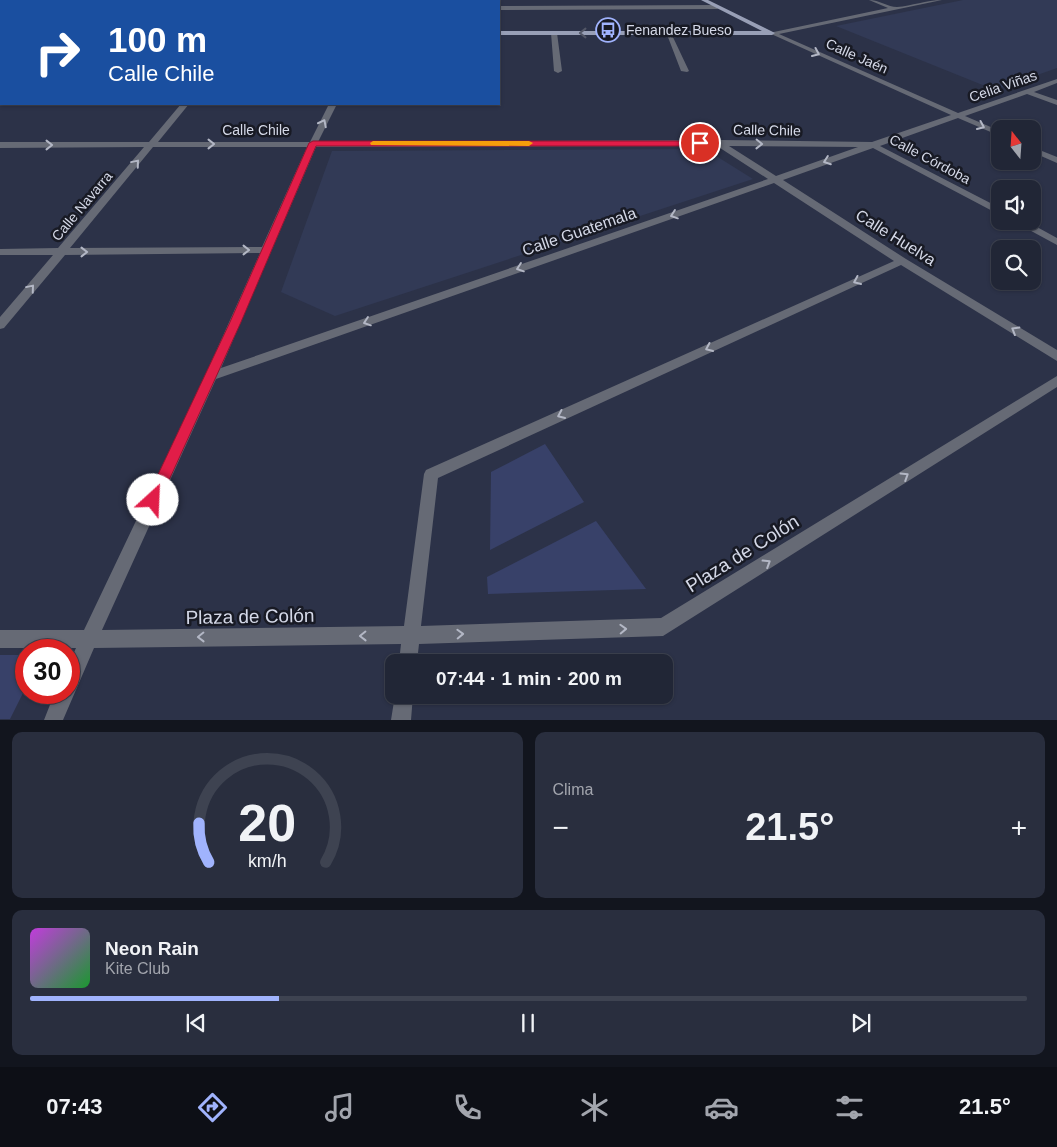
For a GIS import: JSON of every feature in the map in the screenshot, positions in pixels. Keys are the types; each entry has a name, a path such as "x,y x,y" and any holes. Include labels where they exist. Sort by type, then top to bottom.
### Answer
{"main road":[{"name":"Calle Jaén","path":"704,0 772,33"},
{"path":"500,33 772,33"}],"street":[{"path":"514,8 515,0"},
{"path":"649,0 655,8"},
{"path":"872,0 895,9"},
{"path":"772,33 939,0"},
{"path":"500,8 717,7"},
{"path":"554,33 558,71"},
{"path":"668,33 685,71"},
{"name":"Calle Jaén","path":"772,33 991,130"},
{"name":"Celia Viñas","path":"956,115 1057,81"},
{"path":"1026,91 1057,103"},
{"name":"Calle Navarra","path":"0,325 184,105"},
{"path":"80,659 211,376 313,143 332,105"},
{"name":"Calle Guatemala","path":"211,376 956,115"},
{"name":"Calle Chile","path":"0,145 313,143 873,145"},
{"name":"Calle Huelva","path":"719,143 902,261 1057,356"},
{"name":"Calle Córdoba","path":"873,145 991,207"},
{"path":"1041,153 1057,160"},
{"path":"1035,230 1057,242"},
{"path":"0,252 267,250"},
{"path":"409,654 431,474 902,261"},
{"name":"Plaza de Colón","path":"0,639 412,635 663,627 1057,381"},
{"path":"53,720 60,704"},
{"path":"401,720 403,704"}],"shaded area":[{"path":"963,0 1057,0 1057,68 995,90 836,26"},
{"path":"705,149 753,179 335,316 281,292 332,151"},
{"path":"545,444 584,502 490,550 491,472"},
{"path":"596,521 646,589 488,594 487,577"},
{"path":"0,655 15,655 15,704 18,704 10,719 0,719"}],"slow traffic":[{"path":"373,143 529,143"}],"place":[{"name":"Fenandez Bueso","path":"608,30"}],"route":[{"path":"153,500 211,376 313,143 700,143"}]}
